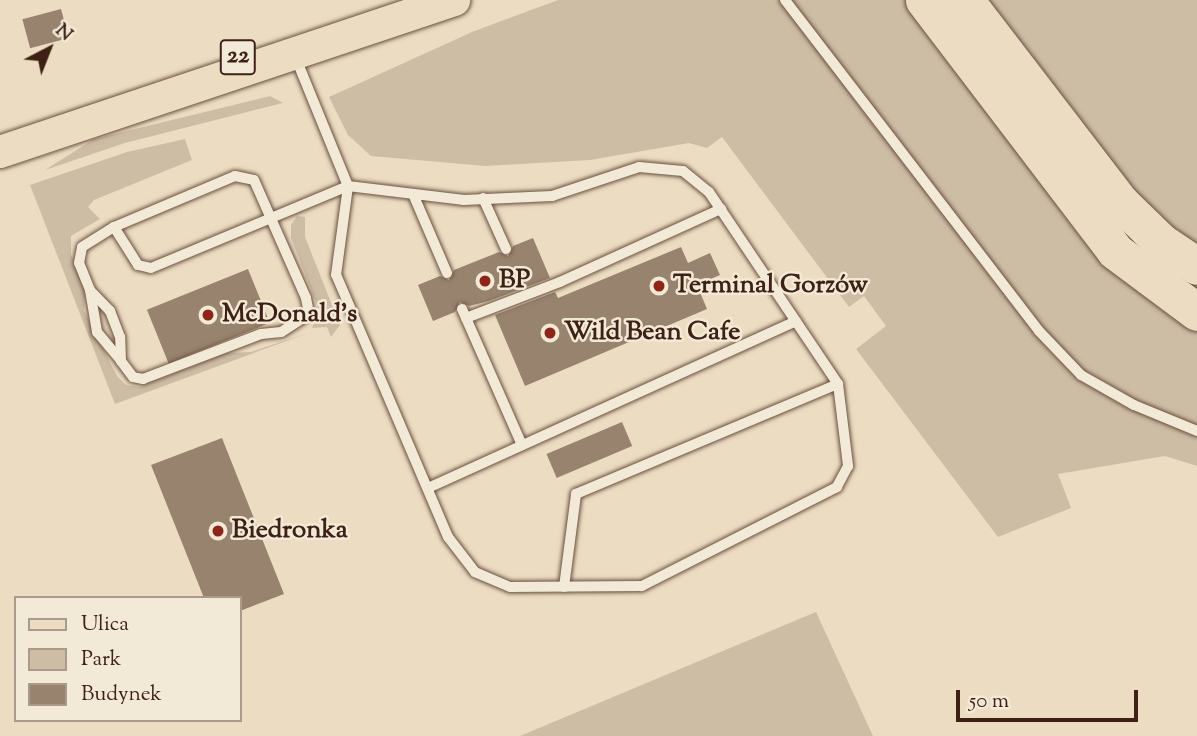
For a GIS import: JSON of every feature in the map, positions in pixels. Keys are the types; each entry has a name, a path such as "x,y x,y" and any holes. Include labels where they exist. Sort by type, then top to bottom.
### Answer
{"highway":[{"path":"924,0 1115,251 1197,312"},
{"path":"965,0 1121,203 1161,243 1197,266"}],"main road":[{"name":"22","path":"0,152 108,117 403,0"},
{"name":"22","path":"291,45 454,0"}],"lane":[{"path":"785,0 1039,331 1081,375 1134,405 1197,431"},
{"path":"114,227 138,265 151,268 348,186 413,194 483,198 552,196 654,165 695,177 721,209 838,384 848,466 837,487 642,586 510,587 475,572 449,537 336,275 348,186 291,45"},
{"path":"241,174 254,180 271,218 306,298 309,314 305,320 143,379 126,371 97,332 90,290 79,263 80,251 114,227 241,174"},
{"path":"413,194 447,273"},
{"path":"483,198 506,249"},
{"path":"522,445 464,314 523,289 560,282 721,209"},
{"path":"90,290 110,311 120,337 121,361"},
{"path":"428,488 796,321"},
{"path":"564,587 576,494 838,384"}],"green space":[{"path":"558,0 913,0 1197,319 1197,466 1165,456 1058,474 1071,508 998,537 856,349 886,326 864,296 849,307 722,137 707,148 689,143 590,160 485,166 371,156 348,135 329,97 472,32"},
{"path":"985,0 1197,0 1197,247 1177,234 1114,173"},
{"path":"270,96 283,103 125,143 45,170 94,139"},
{"path":"185,139 192,160 94,200 88,207 100,219 71,236 71,254 85,290 84,311 117,376 126,385 139,387 226,353 251,352 308,333 115,404 30,185 127,152"},
{"path":"297,216 305,217 305,237 340,325 331,337 327,327 312,328 319,310 291,238 291,225"},
{"path":"816,612 873,736 520,736"}],"building":[{"path":"61,9 69,38 30,48 22,19"},
{"path":"533,238 550,278 489,301 469,306 460,302 455,312 433,321 418,285 440,276 449,280 454,270 499,252 508,256 513,246"},
{"path":"681,247 688,263 710,253 720,275 697,285 707,309 525,386 495,315 555,292 558,298"},
{"name":"McDonald's","path":"248,269 270,323 169,364 147,310"},
{"path":"622,422 632,446 557,478 547,454"},
{"name":"Biedronka","path":"222,438 284,594 242,610 242,596 203,596 151,465"}],"place":[{"name":"BP","path":"485,281"},
{"name":"Terminal Gorzów","path":"659,286"},
{"name":"McDonald's","path":"208,315"},
{"name":"Wild Bean Cafe","path":"550,333"},
{"name":"Biedronka","path":"218,531"}]}
